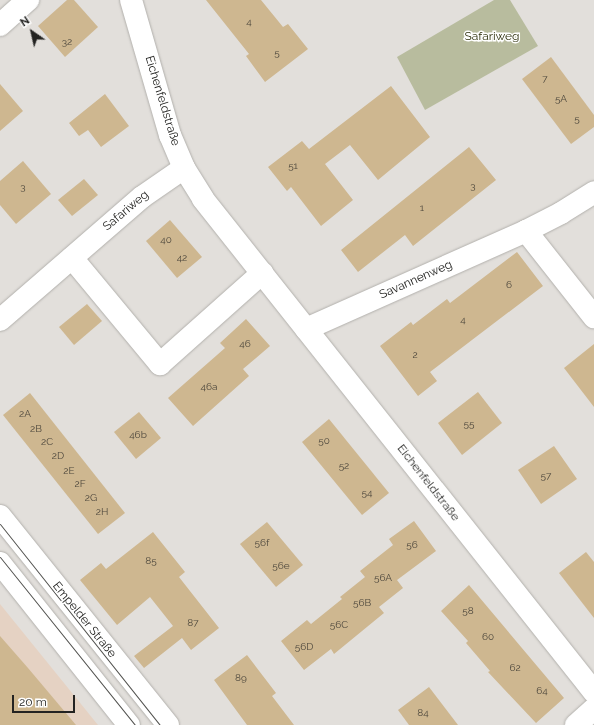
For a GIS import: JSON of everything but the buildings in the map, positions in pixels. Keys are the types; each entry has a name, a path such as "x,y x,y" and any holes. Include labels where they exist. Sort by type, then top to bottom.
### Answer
{"street":[{"path":"0,25 28,0"},
{"name":"Eichenfeldstraße","path":"131,0 170,134 184,168 203,199 594,692"},
{"name":"Safariweg","path":"0,320 142,197 184,168"},
{"name":"Savannenweg","path":"306,329 526,231 561,213 594,192"},
{"path":"526,231 594,317"},
{"path":"72,258 160,364 262,273"},
{"name":"Empelder Straße","path":"0,516 168,725"},
{"path":"0,563 129,725"},
{"path":"576,725 594,709"}],"shaded area":[{"path":"0,604 98,725 0,725"}],"green space":[{"name":"Safariweg","path":"494,0 510,0 538,46 425,110 397,57"}],"tram line":[{"path":"0,524 160,725"},
{"path":"0,557 135,725"}]}
